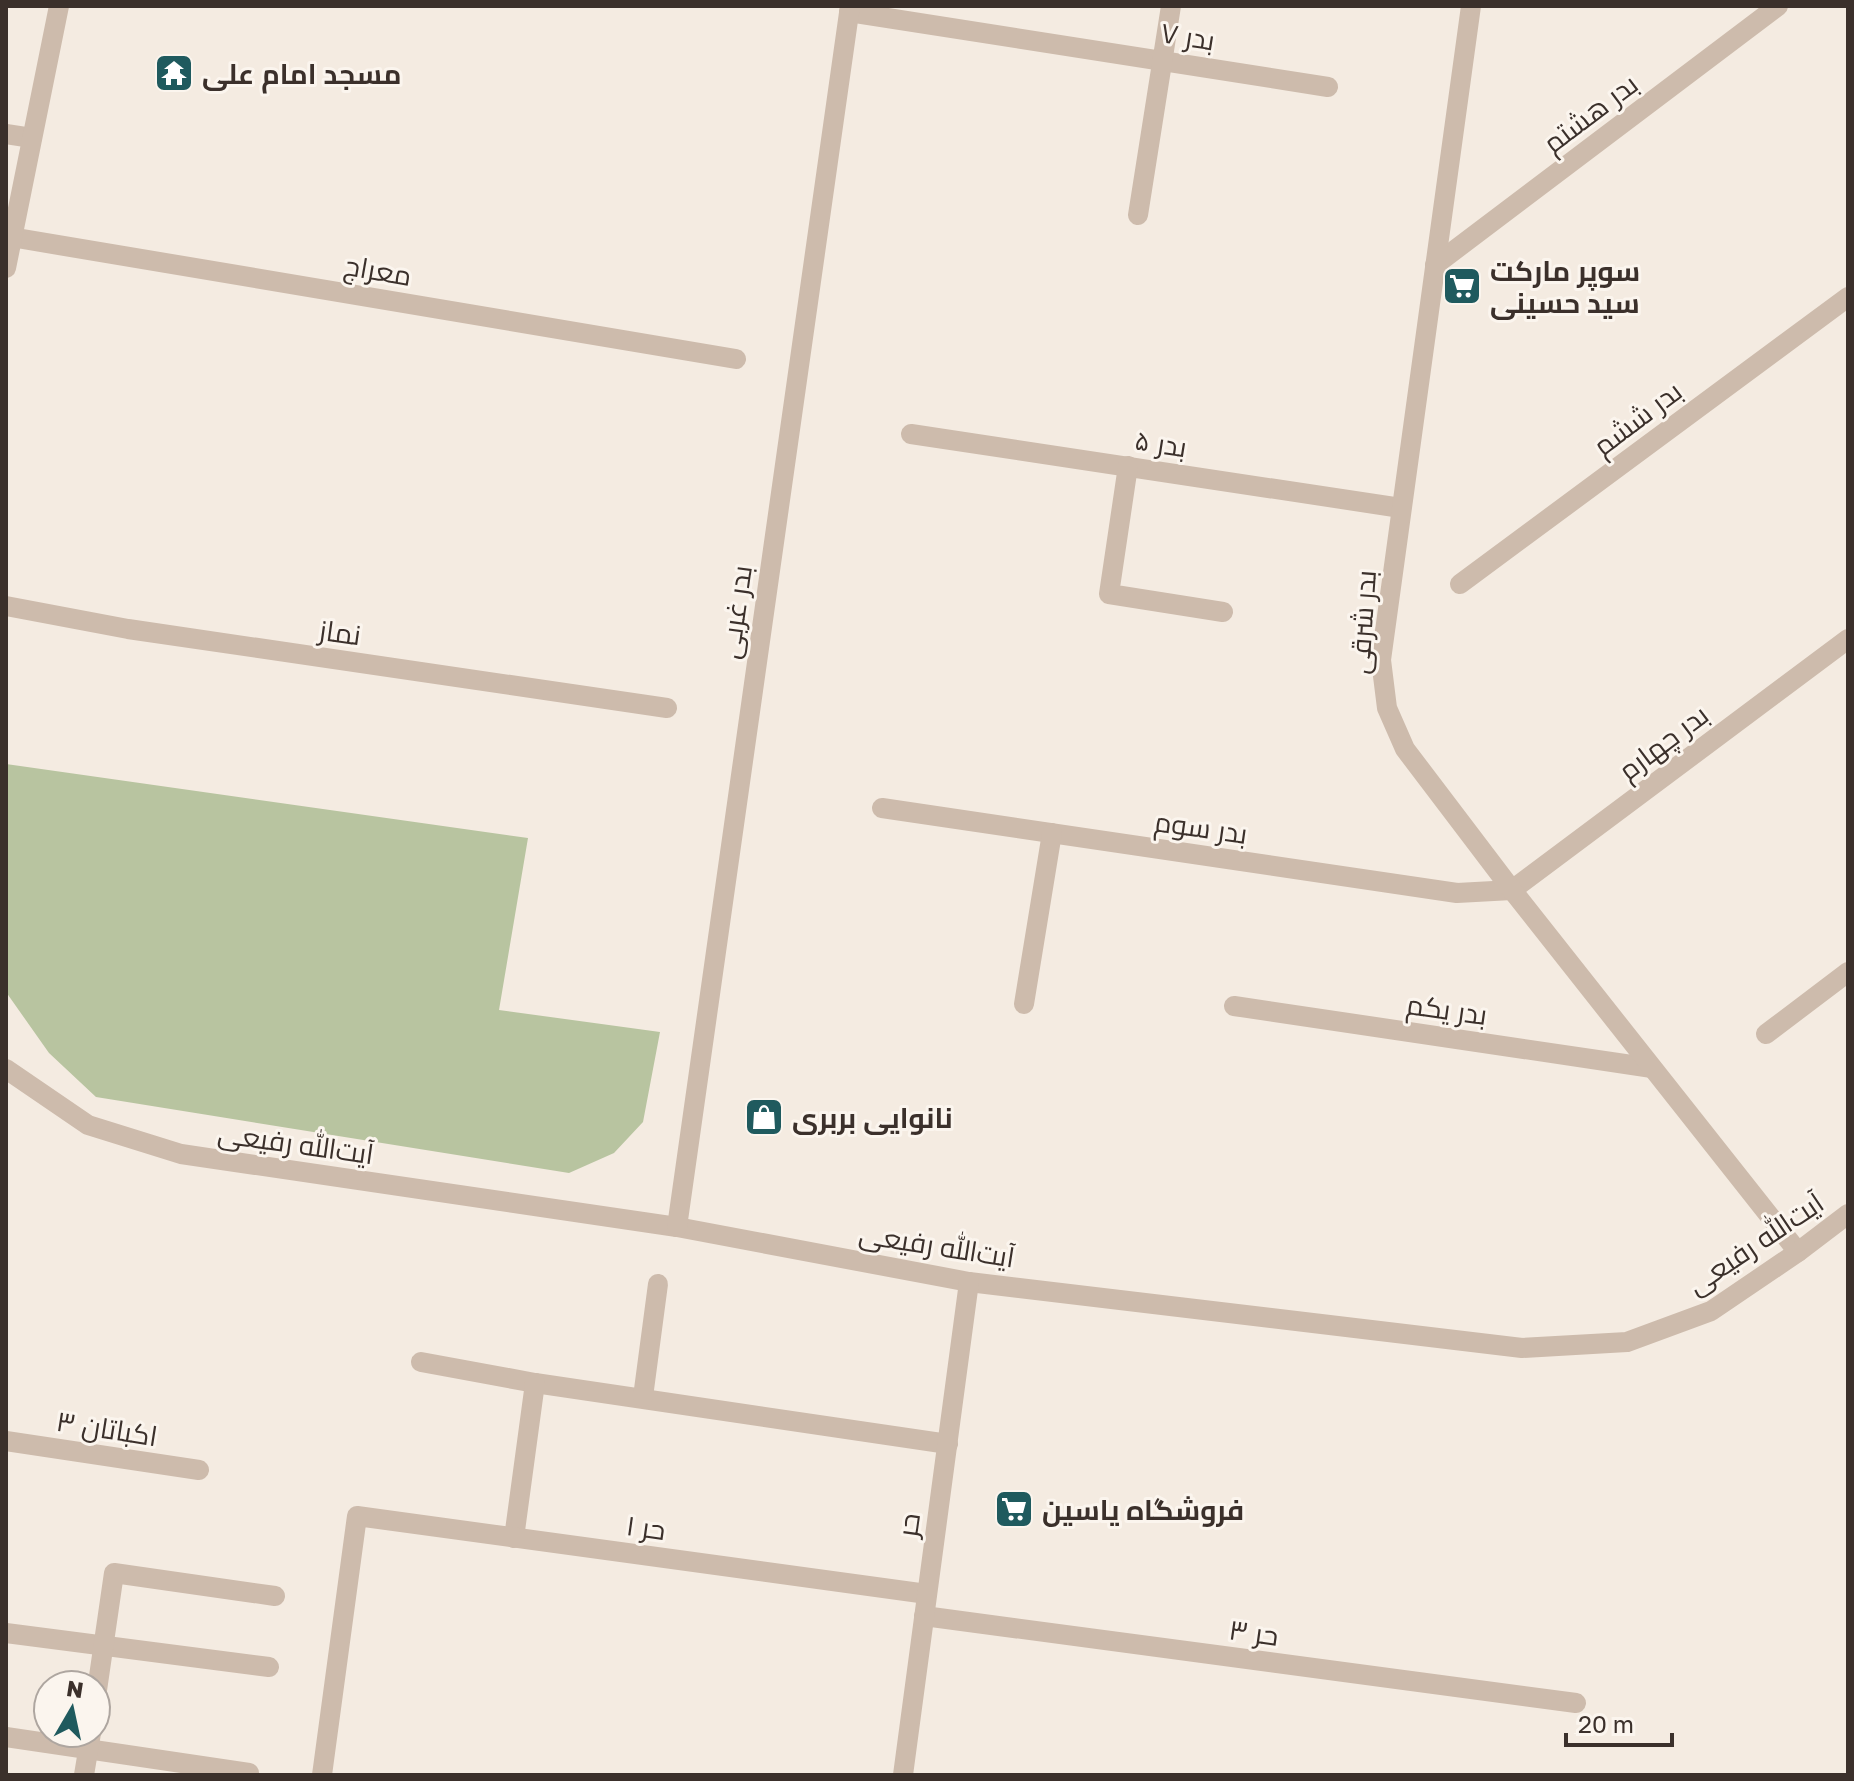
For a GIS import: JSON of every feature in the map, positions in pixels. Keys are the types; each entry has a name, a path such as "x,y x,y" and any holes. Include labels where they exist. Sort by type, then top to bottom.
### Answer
{"street":[{"path":"6,268 59,6"},
{"path":"1138,215 1171,6"},
{"name":"بدر شرقی","path":"1471,6 1381,660 1387,708 1405,749 1512,890 1798,1252"},
{"name":"بدر هشتم","path":"1435,265 1778,6"},
{"name":"بدر ۷","path":"849,9 1328,87"},
{"name":"بدر غربی","path":"677,1227 849,9"},
{"path":"6,134 32,138"},
{"name":"معراج","path":"11,237 736,359"},
{"name":"بدر ششم","path":"1460,584 1848,297"},
{"name":"بدر ۵","path":"911,434 1401,508"},
{"path":"1128,466 1109,594 1223,612"},
{"name":"نماز","path":"6,606 128,629 667,708"},
{"name":"بدر چهارم","path":"1512,890 1845,649"},
{"name":"بدر سوم","path":"882,808 1457,893 1512,890"},
{"path":"1024,1004 1052,833"},
{"path":"1766,1034 1848,972"},
{"name":"بدر یکم","path":"1234,1006 1652,1068"},
{"name":"آیت‌الله رفیعی","path":"6,1069 88,1125 181,1154 677,1227 969,1282 1522,1348 1627,1342 1711,1311 1848,1214"},
{"name":"حر","path":"903,1775 969,1282"},
{"path":"643,1397 658,1284"},
{"path":"421,1362 535,1383 948,1444"},
{"path":"514,1538 535,1383"},
{"name":"اکباتان ۳","path":"6,1441 199,1470"},
{"name":"حر ۱","path":"322,1775 357,1516 927,1594"},
{"path":"100,1669 114,1573 275,1596"},
{"name":"حر ۳","path":"924,1616 1576,1703"},
{"path":"6,1633 269,1667"},
{"path":"6,1737 32,1738"},
{"path":"112,1745 249,1773"},
{"path":"84,1775 89,1749"}],"green space":[{"path":"6,764 528,838 499,1010 660,1032 643,1122 614,1153 569,1173 96,1097 49,1053 6,992"}],"place":[{"name":"مسجد امام علی","path":"174,73"},
{"name":"سوپر مارکت سید حسینی","path":"1462,286"},
{"name":"نانوایی بربری","path":"764,1117"},
{"name":"فروشگاه یاسین","path":"1014,1509"}]}
